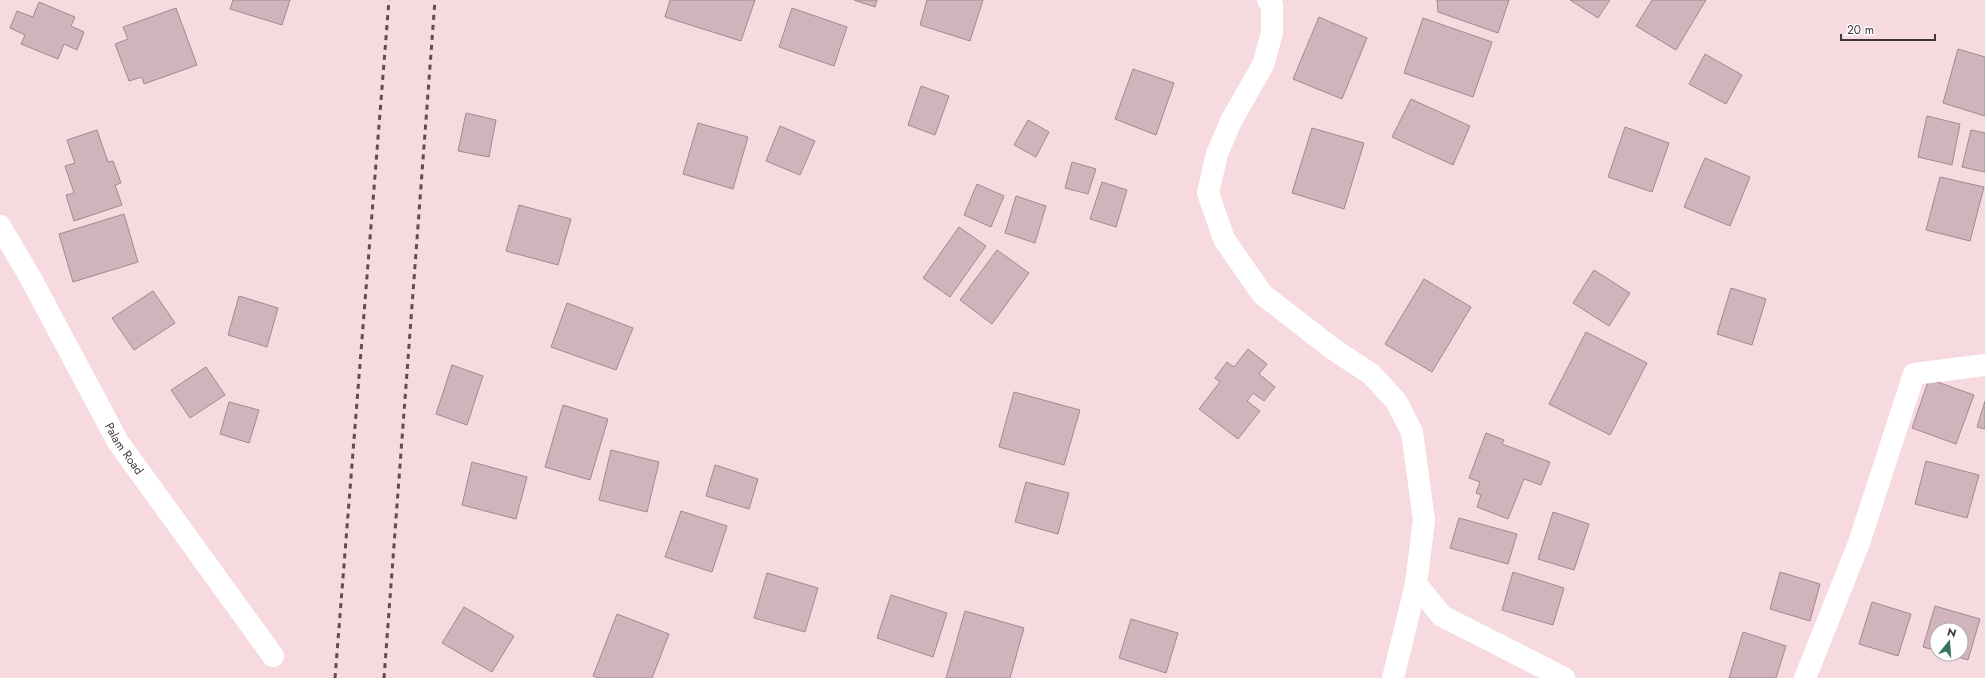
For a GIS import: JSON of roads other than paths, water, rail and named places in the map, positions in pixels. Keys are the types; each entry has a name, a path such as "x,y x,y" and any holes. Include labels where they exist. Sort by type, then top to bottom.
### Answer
{"street":[{"path":"1268,0 1272,5 1272,33 1263,65 1231,122 1217,154 1208,193 1224,239 1262,294 1333,349 1371,374 1396,402 1412,432 1424,520 1416,584 1393,678"},
{"name":"Palam Road","path":"0,226 30,277 118,442 273,656"},
{"path":"1805,678 1859,542 1914,374 1985,365"},
{"path":"1416,584 1442,616 1564,678"}],"railway":[{"path":"335,678 389,0"},
{"path":"384,678 435,0"}]}
